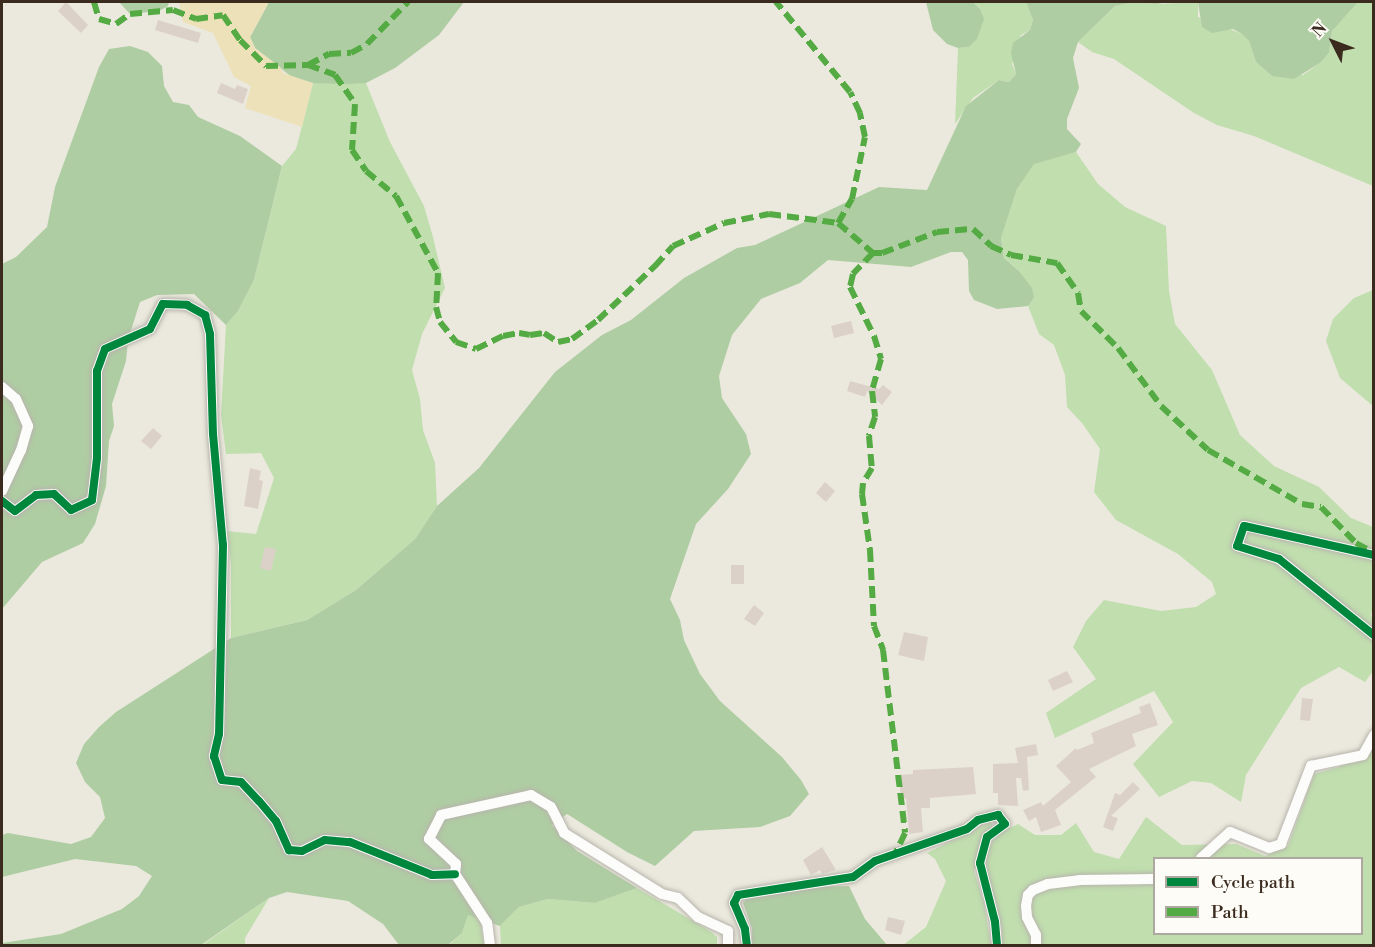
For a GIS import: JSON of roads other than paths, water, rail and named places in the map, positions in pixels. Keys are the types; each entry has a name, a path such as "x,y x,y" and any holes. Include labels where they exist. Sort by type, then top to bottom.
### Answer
{"street":[{"path":"2,501 15,511 36,495 54,494 71,510 92,500 97,458 97,371 105,349 150,328 163,304 187,305 205,315 210,334 213,434 223,544 219,734 214,756 222,780 241,782 276,821 289,850 302,851 325,840 350,842 432,875 456,874"},
{"path":"2,387 16,399 28,426 21,450 2,491"},
{"path":"1374,555 1244,526 1237,546 1279,559 1374,635"},
{"path":"1202,857 1230,832 1269,848 1281,844 1311,766 1363,755 1374,735"},
{"path":"490,945 487,923 456,874 456,864 429,839 441,815 531,795 552,807 564,833 662,894 678,898 698,917 728,931 728,945"},
{"path":"747,945 742,920 734,903 738,895 853,878 875,861 967,829 978,820 999,815 1005,824 987,837 980,863 995,922 997,945"},
{"path":"1036,945 1036,935 1027,917 1026,906 1028,895 1033,890 1048,884 1079,880 1153,879"}]}
